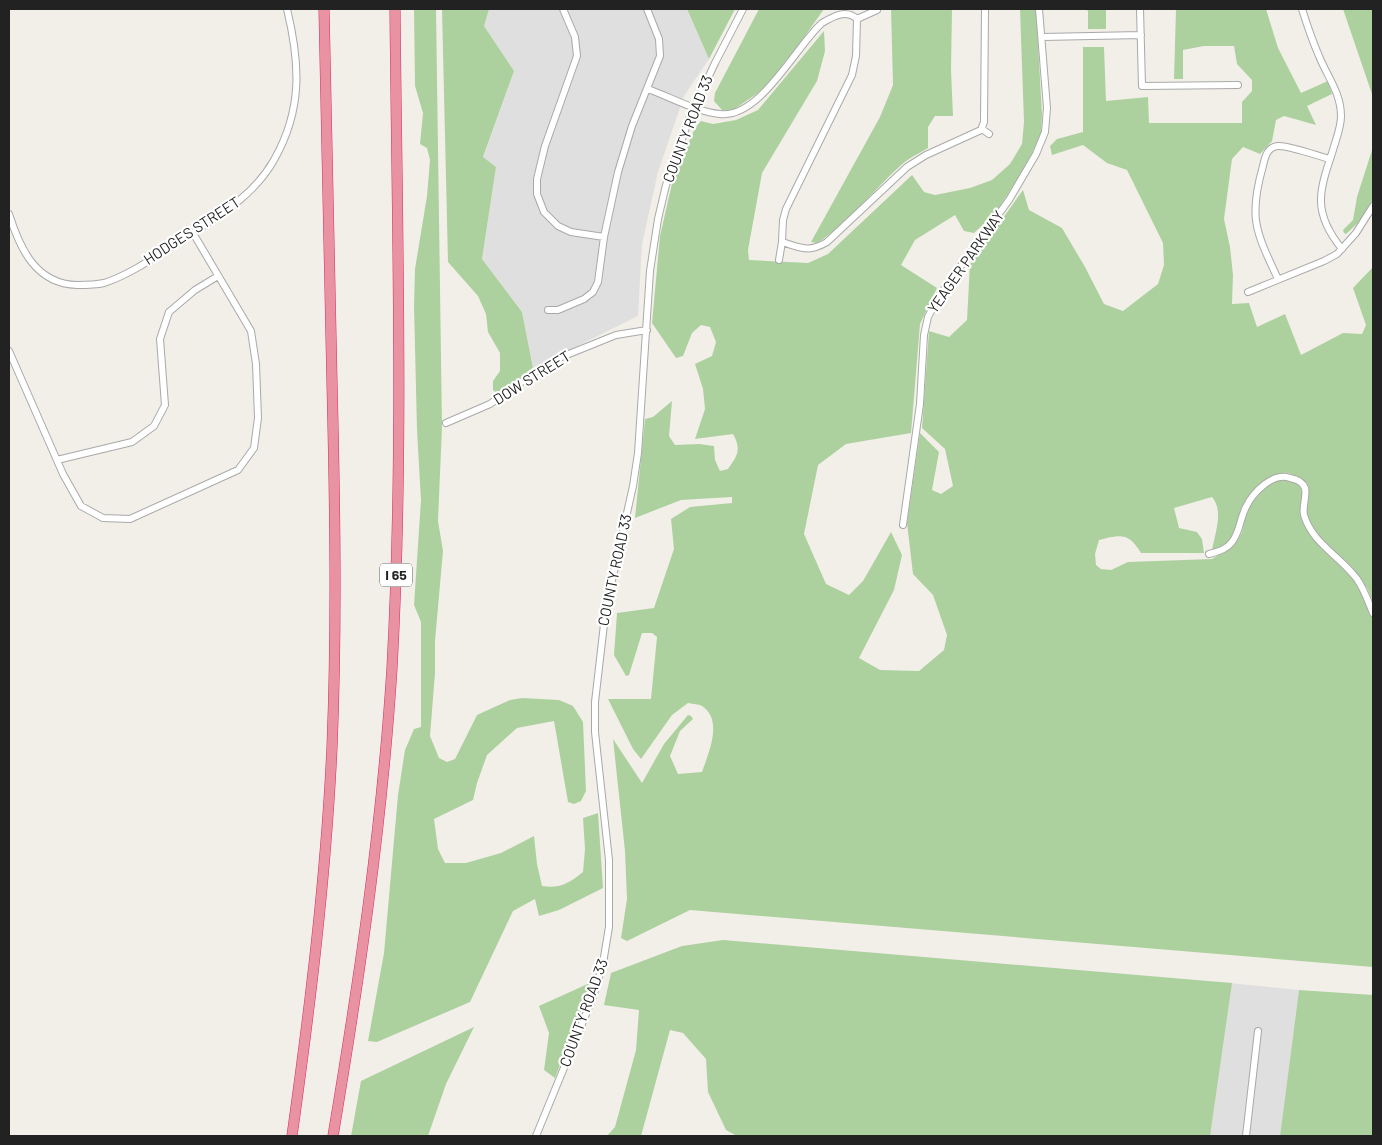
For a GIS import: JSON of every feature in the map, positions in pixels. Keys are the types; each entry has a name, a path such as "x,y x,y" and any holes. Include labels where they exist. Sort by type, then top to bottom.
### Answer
{"highway":[{"path":"292,1136 307,1029 323,880 335,668 334,490 324,9"},
{"name":"I 65","path":"332,1136 361,964 373,878 392,670 396,586 398,449 395,9"}],"street":[{"name":"HODGES STREET","path":"9,214 22,248 37,268 54,280 74,285 94,284 115,278 161,253 233,208 265,174 281,145 293,112 297,76 293,33 287,9"},
{"path":"563,9 575,37 576,56 545,146 537,179 537,194 544,212 558,226 571,232 604,236"},
{"path":"548,310 558,310 584,299 593,292 599,276 604,236 624,150 660,56 660,45 656,30 647,9"},
{"name":"COUNTY ROAD 33","path":"536,1136 593,997 603,963 608,934 610,910 609,860 595,732 595,702 606,607 633,486 638,453 650,270 658,219 676,153 695,107 743,9"},
{"path":"782,242 806,249 817,248 827,242 907,167 926,154 982,129 984,122 985,9"},
{"name":"YEAGER PARKWAY","path":"903,525 920,404 926,324 939,296 1009,200 1029,167 1042,141 1048,121 1039,9"},
{"path":"1140,9 1142,86 1238,85"},
{"path":"1302,9 1319,56 1334,87 1340,107 1340,125 1321,194 1321,211 1325,226 1342,249"},
{"path":"857,19 877,10"},
{"path":"648,89 722,115 734,113 764,93 822,23 832,17 843,14 851,15 857,19"},
{"path":"779,260 786,209 852,75 856,56 857,19"},
{"path":"1042,38 1141,36"},
{"path":"982,129 989,134"},
{"path":"1278,279 1262,245 1255,218 1256,190 1265,156 1273,147 1283,146 1330,159"},
{"path":"1248,292 1337,254 1356,234 1373,206"},
{"path":"9,351 57,460 81,506 103,518 130,519 238,470 254,448 258,418 256,364 251,330 193,233"},
{"path":"57,460 132,442 154,426 165,405 160,339 169,312 194,290 218,276"},
{"name":"DOW STREET","path":"446,423 490,404 559,358 616,335 647,330"},
{"path":"1209,554 1222,550 1233,542 1245,508 1263,486 1271,479 1278,477 1291,478 1300,482 1305,488 1304,512 1312,532 1356,578 1373,613"},
{"path":"1246,1136 1258,1031"}],"shaded area":[{"path":"484,9 687,9 709,59 684,96 658,172 642,244 638,316 533,368 522,312 482,259 496,167 483,158 514,71 484,26"},
{"path":"1220,982 1299,990 1280,1136 1201,1136"}],"green space":[{"path":"414,9 436,9 442,427 438,521 443,551 435,641 435,673 430,736 439,758 447,762 455,759 477,715 510,700 522,698 559,700 573,706 583,722 586,791 581,801 574,804 568,802 554,721 517,728 487,755 473,800 434,819 438,849 445,863 466,863 501,853 534,836 542,886 559,886 569,882 583,872 585,849 583,818 598,813 603,888 559,910 539,916 535,899 513,911 470,1002 377,1042 368,1041 384,953 398,795 405,750 414,729 421,727 421,622 414,605 421,500 414,306 415,269 427,196 430,160 427,148 420,144 423,113 415,86"},
{"path":"442,9 489,9 484,26 514,71 483,157 496,167 482,259 522,312 533,368 498,394 493,390 493,381 500,371 500,353 488,332 486,314 478,296 448,262"},
{"path":"687,9 735,9 709,59"},
{"path":"759,9 824,9 771,84 736,108 727,111 722,110 714,101 715,93"},
{"path":"891,9 952,9 951,70 953,116 935,116 928,127 928,148 902,164 849,217 828,235 817,243 811,242 880,117 893,85"},
{"path":"1020,9 1036,9 1042,114 1041,135 1025,167 997,211 974,233 964,231 955,215 915,240 901,265 937,288 920,324 911,433 846,444 818,465 804,534 826,584 849,595 863,581 891,532 902,555 894,590 859,658 880,670 919,671 944,650 947,635 933,595 913,574 907,523 920,433 939,452 932,490 941,494 953,486 945,449 922,428 929,331 949,337 967,320 970,264 1023,190 1029,210 1062,228 1104,304 1123,311 1158,284 1164,265 1163,243 1127,170 1107,163 1083,145 1052,155 1050,146 1057,139 1083,132 1083,47 1104,47 1106,101 1148,97 1149,123 1242,123 1242,102 1252,91 1252,80 1237,64 1234,46 1204,46 1183,50 1183,79 1174,79 1176,9 1266,9 1278,48 1301,93 1328,81 1332,94 1307,106 1316,125 1284,116 1276,120 1272,141 1260,154 1243,147 1232,159 1224,219 1233,275 1232,304 1249,303 1257,327 1285,314 1301,355 1343,333 1362,334 1366,325 1353,288 1373,267 1373,602 1359,576 1319,538 1307,515 1302,480 1288,473 1274,475 1254,490 1241,509 1233,536 1220,549 1212,550 1218,515 1216,503 1212,497 1174,508 1179,528 1197,532 1202,539 1204,553 1141,553 1132,541 1119,536 1099,540 1095,554 1096,565 1101,569 1111,570 1128,562 1212,559 1235,544 1242,532 1246,513 1250,505 1264,489 1277,479 1290,480 1301,486 1302,513 1306,528 1322,549 1357,584 1373,618 1373,967 690,910 627,941 621,938 627,899 625,851 613,739 642,783 664,744 688,715 693,719 680,731 670,756 678,774 702,772 711,746 713,727 712,718 708,711 700,705 688,703 672,715 641,759 633,749 608,699 651,699 657,637 652,633 642,633 629,675 626,676 614,655 617,613 654,608 674,549 671,519 690,507 732,503 732,497 681,500 635,518 645,419 653,417 672,401 669,436 675,445 699,444 714,446 715,460 720,471 728,469 738,449 733,434 695,439 705,409 703,389 695,364 712,356 716,342 710,327 701,325 692,333 683,356 676,358 652,323 660,236 673,179 695,128 701,121 713,124 736,120 758,110 824,31 825,51 817,81 762,173 748,250 749,260 808,263 828,254 912,175 924,192 935,195 970,188 992,180 1010,164 1022,144 1024,122"},
{"path":"1086,9 1106,9 1106,29 1088,29 1088,11"},
{"path":"1343,9 1373,9 1373,97"},
{"path":"1373,147 1373,199 1359,222 1346,234 1343,230 1353,220 1357,197"},
{"path":"723,940 1232,983 1210,1136 737,1136 726,1130 708,1092 706,1059 683,1033 670,1030 641,1136 607,1136 615,1127 636,1050 639,1010 604,1005 611,973 682,946"},
{"path":"592,982 555,1078 544,1070 549,1033 539,1006"},
{"path":"1299,990 1373,995 1373,1136 1280,1136"},
{"path":"474,1027 446,1084 428,1136 351,1136 361,1081"}]}
